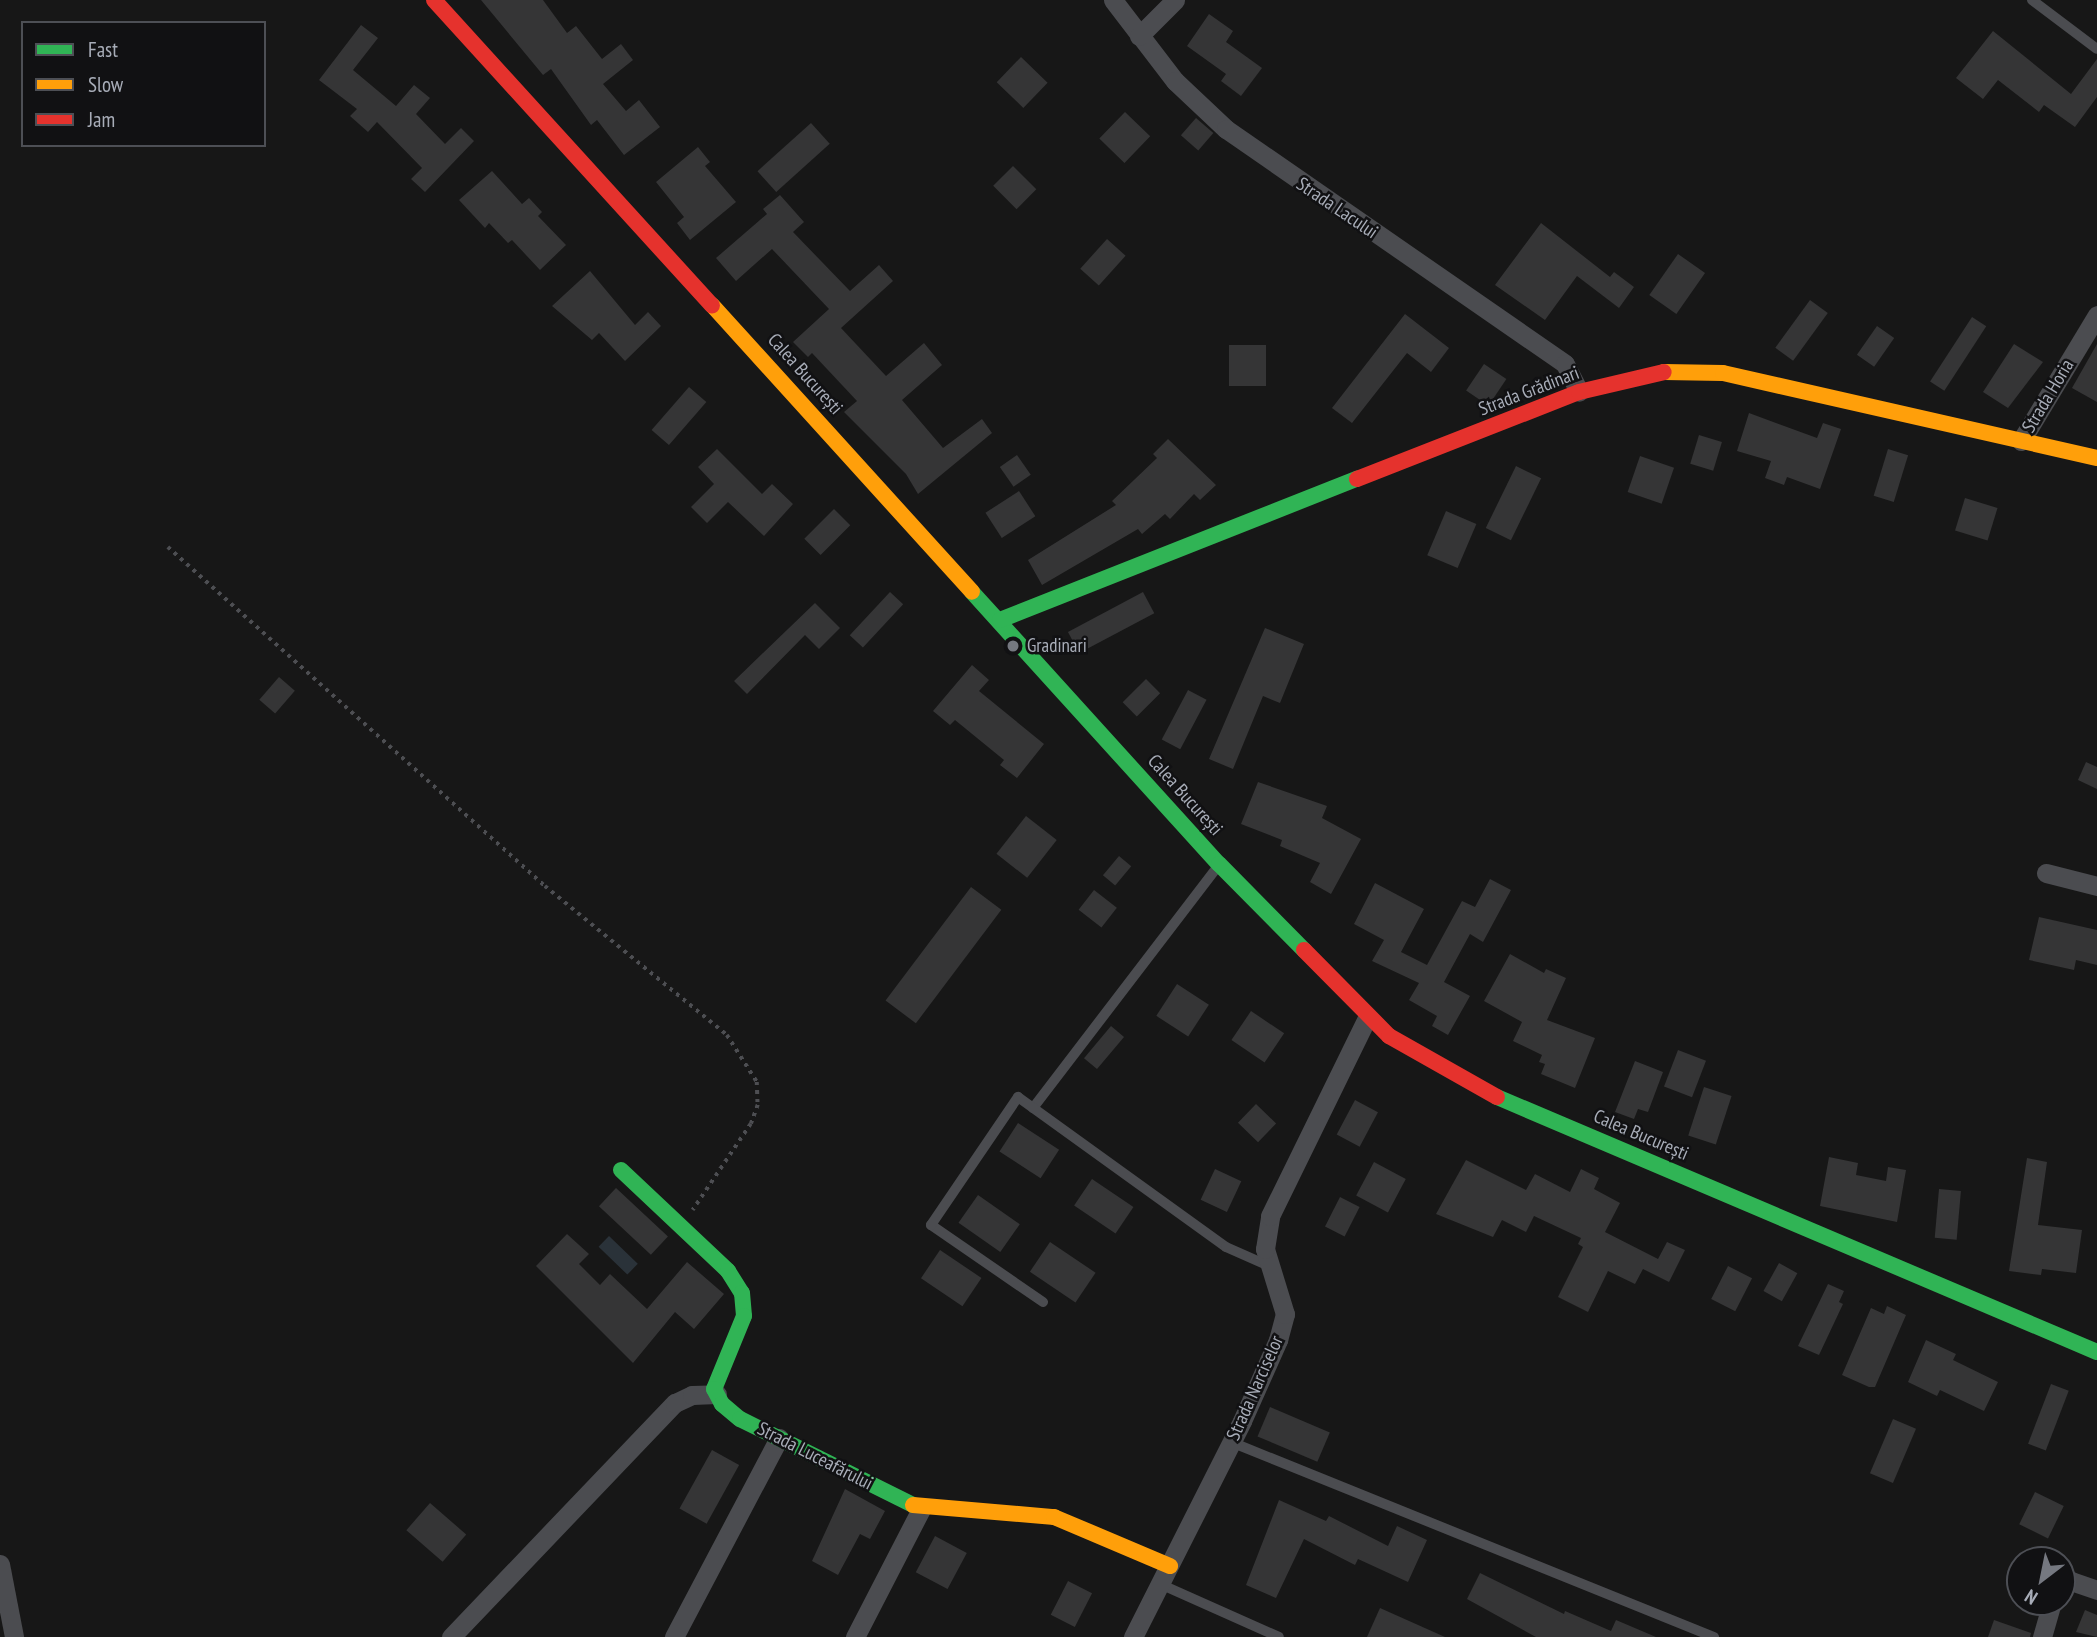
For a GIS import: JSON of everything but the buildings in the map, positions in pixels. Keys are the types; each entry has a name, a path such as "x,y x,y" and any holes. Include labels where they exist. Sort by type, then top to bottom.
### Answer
{"main road":[{"name":"Calea București","path":"434,0 1219,864 1367,1018 1412,1052 1484,1091 2097,1352"},
{"name":"Strada Grădinari","path":"1000,620 1579,392 1633,377 1692,370 2097,458"},
{"path":"621,1170 728,1271 742,1293 744,1316 719,1368 717,1394"},
{"name":"Strada Luceafărului","path":"717,1394 740,1419 920,1509 1054,1517 1170,1566"}],"street":[{"name":"Strada Lacului","path":"1113,0 1175,81 1226,129 1565,364 1579,392"},
{"path":"1139,36 1175,0"},
{"name":"Strada Horia","path":"2021,441 2097,315"},
{"path":"2046,873 2097,886"},
{"name":"Strada Narciselor","path":"1133,1637 1262,1379 1285,1314 1280,1287 1269,1266 1266,1241 1270,1216 1367,1018"},
{"path":"451,1637 675,1403 692,1395 717,1394"},
{"path":"674,1637 779,1438"},
{"path":"855,1637 920,1509"},
{"path":"0,1564 14,1637"},
{"path":"2076,1583 2097,1590"},
{"path":"2042,1637 2048,1616"}],"lane":[{"path":"2032,0 2097,49"},
{"path":"1033,1108 1219,864"},
{"path":"1043,1302 931,1225 1018,1097 1226,1247 1269,1266"},
{"path":"1231,1442 1714,1637"},
{"path":"1160,1584 1279,1637"}],"path":[{"path":"168,547 545,886 733,1042 757,1082 758,1105 751,1124 681,1226"}],"shaded area":[{"path":"609,1236 638,1264 627,1275 599,1247"}],"traffic: fast":[{"path":"1000,620 1357,479"},
{"path":"972,592 1219,864 1304,950"},
{"path":"1497,1097 2097,1352"},
{"path":"621,1170 728,1271 742,1293 744,1316 714,1389 722,1404 740,1419 913,1505"}],"traffic: slow":[{"path":"712,305 972,592"},
{"path":"1664,372 1723,373 2097,458"},
{"path":"913,1505 1054,1517 1170,1566"}],"traffic: jam":[{"path":"434,0 712,305"},
{"path":"1357,479 1579,392 1664,372"},
{"path":"1304,950 1389,1036 1497,1097"}],"place":[{"name":"Gradinari","path":"1013,646"}]}
